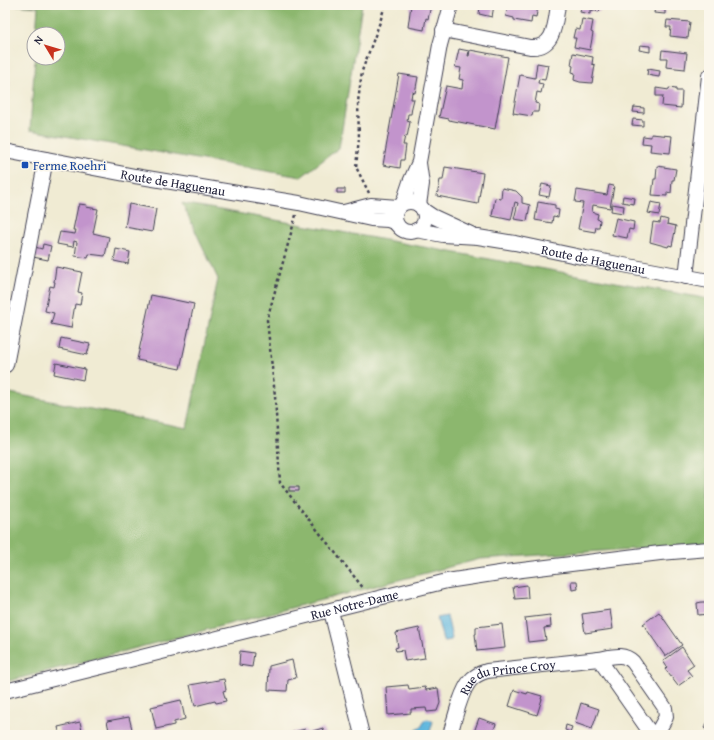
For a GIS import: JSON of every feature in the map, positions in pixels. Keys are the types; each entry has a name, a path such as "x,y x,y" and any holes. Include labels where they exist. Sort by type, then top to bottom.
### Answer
{"street":[{"path":"419,162 422,184 421,208 424,221 421,226 411,232 405,231 396,224 395,212 401,205 419,162 443,30 451,5"},
{"path":"443,30 530,47 539,47 548,42 551,36 558,5"},
{"path":"686,277 709,76"},
{"name":"Route de Haguenau","path":"5,151 299,203 371,219 388,220 396,224"},
{"path":"6,365 46,159"},
{"path":"401,205 408,202 414,203 421,208"},
{"name":"Route de Haguenau","path":"342,213 371,205 401,205"},
{"name":"Route de Haguenau","path":"421,208 446,223 478,238"},
{"name":"Route de Haguenau","path":"416,230 443,235 523,244 586,258 709,281"},
{"name":"Rue Notre-Dame","path":"5,691 332,611 413,589 477,576 660,553 709,549"},
{"path":"332,611 362,735"},
{"name":"Rue du Prince Croy","path":"450,735 467,685 470,680 479,674 487,671 617,656 624,656 633,662 665,708 666,717 656,735"},
{"path":"599,659 652,735"}],"path":[{"path":"371,205 369,193 356,167 359,138 358,102 362,71 385,5"},
{"path":"299,203 267,320 275,396 280,483 368,594 365,602"}],"green space":[{"path":"15,5 362,5 339,148 301,177 30,130 34,66 66,66 66,26 37,26 38,7"},
{"path":"182,203 709,299 709,544 480,559 5,682 5,392 187,428 218,279"}],"water":[{"path":"447,616 452,638 451,640 445,641 443,640 437,618"},
{"path":"428,719 433,721 429,735 414,735 418,728 422,726 424,720"}],"building":[{"path":"411,5 431,5 428,19 426,18 424,30 408,27"},
{"path":"474,5 494,5 492,17 479,14 480,7"},
{"path":"508,5 527,5 538,7 536,17 532,16 531,23 514,20 514,18 506,16"},
{"path":"582,5 601,5 599,12 590,10 590,14 580,12"},
{"path":"655,7 665,9 665,14 654,13"},
{"path":"582,19 593,21 591,32 593,33 590,50 574,47 576,38 573,38 575,29 580,30"},
{"path":"667,20 690,22 688,38 670,36 671,27 666,27"},
{"path":"640,45 650,46 650,52 639,50"},
{"path":"459,49 469,51 468,56 470,50 508,57 495,129 439,117 446,86 462,89 463,80 459,79 461,68 455,67"},
{"path":"662,50 687,53 685,69 666,67 667,58 661,58"},
{"path":"573,53 593,57 592,64 595,65 592,83 574,80 575,73 572,72 573,66 571,65"},
{"path":"537,63 548,65 545,80 539,79 538,83 543,84 541,93 537,92 535,103 539,104 538,112 533,112 532,116 513,113 520,75 535,78"},
{"path":"648,69 660,71 659,77 647,75"},
{"path":"399,74 418,77 415,93 412,92 411,99 414,99 411,114 408,114 407,121 410,122 407,137 405,136 403,145 406,145 404,160 401,160 400,168 383,165"},
{"path":"5,80 10,81 6,103 5,103"},
{"path":"656,88 669,90 669,88 676,89 676,91 682,91 681,108 662,106 663,96 656,96"},
{"path":"634,107 644,108 644,113 633,112"},
{"path":"633,119 643,120 643,126 632,125"},
{"path":"651,134 672,136 670,153 650,151 651,144 642,143 643,136 651,137"},
{"path":"657,166 676,169 674,180 672,180 671,193 667,192 667,196 652,195 654,179 656,179"},
{"path":"445,167 483,173 478,204 437,196 440,180 443,180"},
{"path":"542,184 551,186 549,197 539,195"},
{"path":"609,185 614,186 610,208 593,205 592,212 598,214 597,219 600,220 599,227 596,227 595,232 578,229 583,203 575,202 577,190 607,195"},
{"path":"502,188 516,191 522,197 522,203 530,205 527,221 514,219 518,203 515,202 511,220 492,216 495,198 501,199"},
{"path":"337,189 345,189 345,193 337,193"},
{"path":"623,196 635,198 634,204 622,202"},
{"path":"538,202 555,205 555,209 559,210 558,217 553,216 552,223 535,220"},
{"path":"651,202 661,204 659,215 648,213"},
{"path":"79,204 98,209 93,233 109,237 105,256 89,254 88,258 75,256 77,242 74,241 73,247 57,244 60,232 75,234 76,230 73,230"},
{"path":"129,204 156,209 152,232 125,227"},
{"path":"612,204 624,206 623,213 611,211"},
{"path":"616,218 634,222 633,230 629,229 627,238 612,235"},
{"path":"661,218 668,220 667,224 676,226 672,246 669,245 668,247 650,242 653,222 660,223"},
{"path":"43,244 51,246 48,260 33,257 35,247 42,249"},
{"path":"116,249 130,252 128,264 114,261"},
{"path":"56,267 82,272 78,292 82,293 80,305 75,304 71,328 51,324 54,313 45,311 50,286 54,287"},
{"path":"151,295 194,304 180,369 137,360"},
{"path":"61,338 90,344 87,355 59,349"},
{"path":"56,363 85,369 83,380 54,374"},
{"path":"289,487 299,487 299,491 289,491"},
{"path":"571,581 577,581 578,589 572,590"},
{"path":"527,585 528,598 515,599 513,587"},
{"path":"709,602 709,614 698,615 697,603"},
{"path":"610,610 613,629 585,633 582,614"},
{"path":"659,612 682,645 665,656 643,624"},
{"path":"550,615 551,627 544,628 546,640 528,642 525,618"},
{"path":"502,624 505,648 477,651 475,634 476,627"},
{"path":"419,628 425,658 405,661 403,650 396,651 395,648 398,647 396,633"},
{"path":"682,647 694,665 687,670 692,676 678,686 665,669 667,667 663,661"},
{"path":"240,651 254,653 252,667 239,665"},
{"path":"292,660 296,678 288,680 287,691 268,690 269,666"},
{"path":"224,679 226,690 223,691 226,701 216,703 215,701 195,706 190,685"},
{"path":"408,685 409,689 425,687 426,690 438,688 440,703 437,711 427,712 426,708 411,709 411,713 388,715 386,687"},
{"path":"514,690 542,696 537,715 509,706"},
{"path":"181,700 185,719 174,722 174,725 156,729 151,707"},
{"path":"581,703 599,709 592,729 575,723"},
{"path":"129,717 133,733 125,735 110,735 107,721"},
{"path":"479,718 496,724 492,735 473,735"},
{"path":"709,720 709,732 704,728"},
{"path":"80,722 83,735 60,735 58,727"},
{"path":"566,725 572,727 570,732 565,730"},
{"path":"323,728 325,735 283,735 305,729 306,733"}],"place":[{"name":"Ferme Roehri","path":"25,165"}]}
